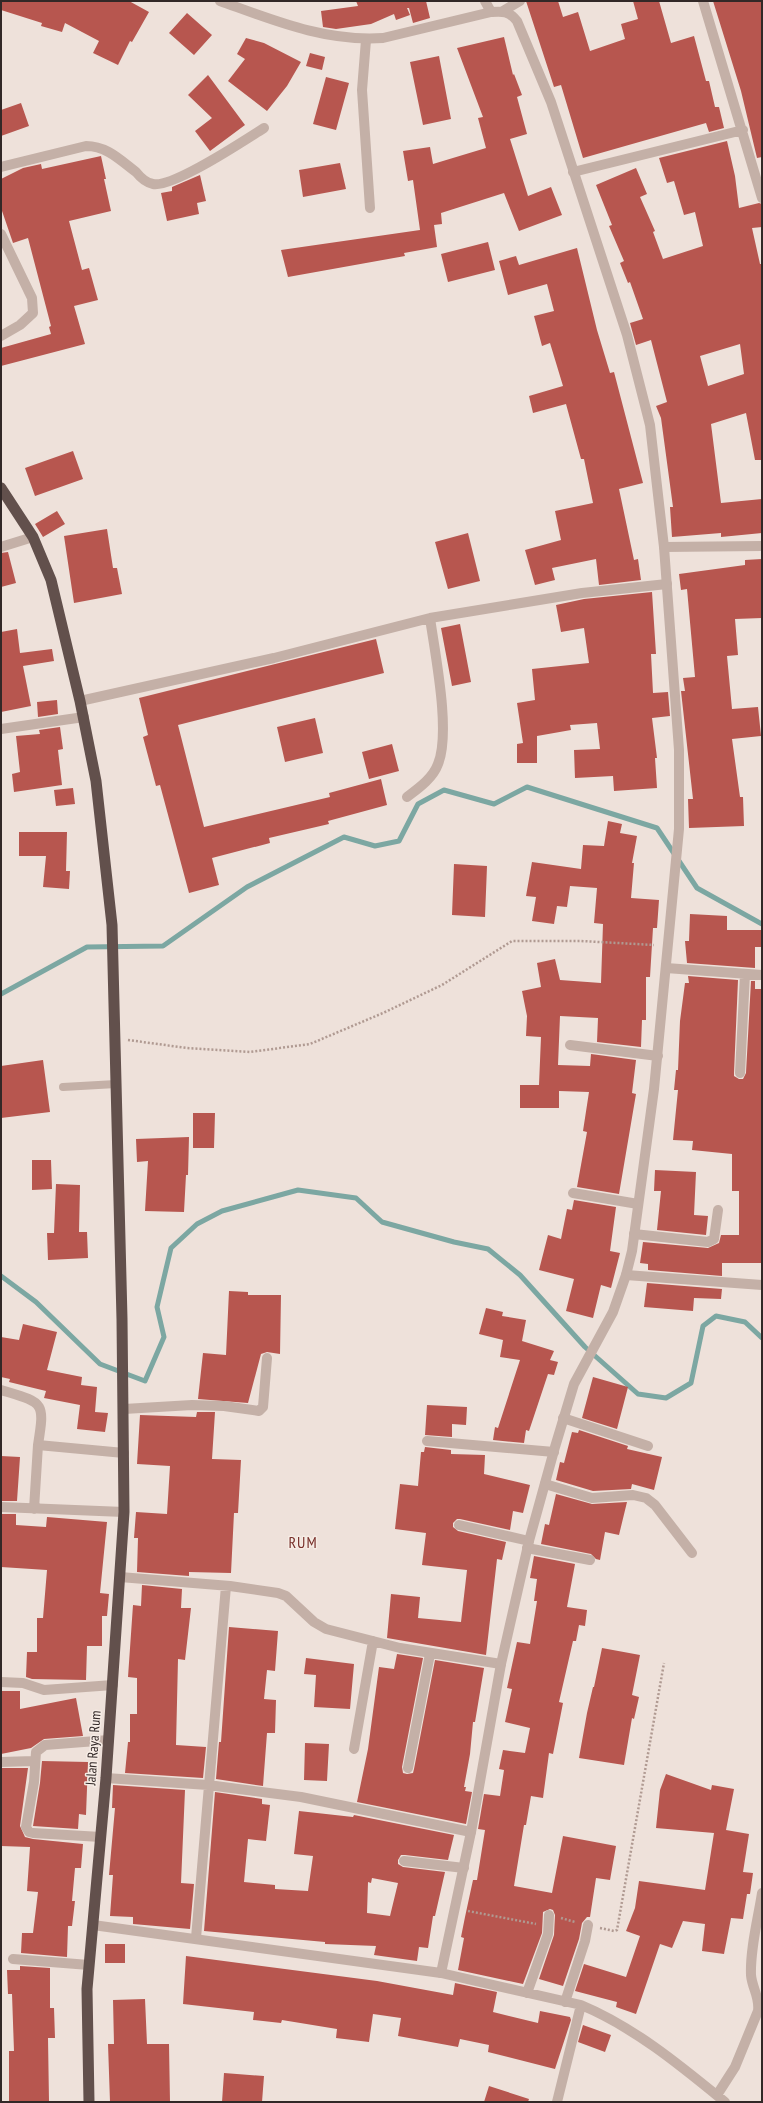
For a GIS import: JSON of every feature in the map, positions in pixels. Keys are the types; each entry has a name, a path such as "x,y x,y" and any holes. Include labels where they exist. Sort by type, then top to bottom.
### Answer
{"highway":[{"name":"Jalan Raya Rum","path":"1,488 33,537 51,580 84,717 100,809 112,925 124,1409 124,1512 109,1740 89,1965 87,2004 89,2102"}],"street":[{"path":"220,1 307,31 366,40 383,38 491,12 503,11 512,14 517,20 550,102 626,335 650,425 664,547 679,750 679,829 677,865 658,1056 634,1234 626,1275 603,1331 590,1352 574,1384 528,1545 501,1664 471,1832 456,1909 441,1973"},
{"path":"485,1 491,12"},
{"path":"503,11 520,1"},
{"path":"702,1 743,130 762,198"},
{"path":"366,40 363,105 370,208"},
{"path":"1,167 86,146 97,146 108,150 148,182 152,184 161,184 205,165 264,128"},
{"path":"573,172 743,130"},
{"path":"1,234 32,298 34,313 20,325 1,336"},
{"path":"1,547 33,537"},
{"path":"664,547 762,546"},
{"path":"80,700 274,658 430,618 582,593 667,584"},
{"path":"407,797 431,777 438,765 444,739 438,673 430,618"},
{"path":"1,729 84,717"},
{"path":"666,968 762,975"},
{"path":"740,1074 745,974"},
{"path":"570,1045 658,1056"},
{"path":"573,1193 638,1204"},
{"path":"634,1234 708,1242 714,1239 718,1210"},
{"path":"626,1275 762,1285"},
{"path":"124,1409 192,1405 224,1406 259,1411 263,1407 267,1358"},
{"path":"1,1390 31,1400 40,1406 43,1415 38,1445 34,1509"},
{"path":"564,1418 648,1446"},
{"path":"427,1441 554,1452"},
{"path":"38,1445 124,1453"},
{"path":"545,1484 592,1498 633,1495 646,1498 655,1505 692,1553"},
{"path":"1,1507 124,1512"},
{"path":"459,1525 528,1545 590,1560"},
{"path":"120,1577 226,1586 278,1593 286,1596 314,1622 326,1629 430,1654 501,1664"},
{"path":"196,1938 226,1586"},
{"path":"354,1749 373,1641"},
{"path":"408,1768 430,1654"},
{"path":"1,1682 23,1683 44,1690 113,1685"},
{"path":"101,1837 33,1833 27,1830 26,1827 33,1787 36,1752 45,1746 109,1740"},
{"path":"1,1762 34,1762"},
{"path":"106,1778 208,1785 302,1797 471,1832"},
{"path":"404,1861 464,1868"},
{"path":"717,2095 735,2067 758,2011 759,2003 752,1984 751,1968 762,1893"},
{"path":"527,1993 548,1934 549,1915"},
{"path":"93,1925 441,1973 581,2005 597,2012 660,2051 725,2102"},
{"path":"565,2002 585,1941 588,1925"},
{"path":"13,1959 89,1965"},
{"path":"557,2102 581,2005"}],"lane":[{"path":"63,1087 116,1084"}],"path":[{"path":"114,1042 133,1039 187,1048 250,1052 310,1044 383,1013 442,985 512,941 581,941 669,946"},
{"path":"456,1909 535,1924 545,1915 549,1915 614,1931 617,1930 664,1663"}],"building":[{"path":"1,1 129,1 149,12 132,42 130,41 118,65 93,53 99,41 65,23 62,32 41,26 42,23 1,10"},
{"path":"356,1 426,1 430,18 413,23 409,8 407,8 410,15 396,20 394,14 371,24 336,29 323,27 321,11 358,6"},
{"path":"526,1 558,1 563,17 578,12 590,51 625,39 621,24 638,19 633,1 659,1 671,43 694,36 706,81 709,81 715,107 719,107 724,128 709,132 706,123 583,158 561,85 554,87"},
{"path":"713,1 762,1 762,157 757,158 741,91"},
{"path":"187,13 212,35 194,55 169,33"},
{"path":"504,37 513,75 514,74 522,95 517,97 527,134 510,139 528,196 551,187 562,215 519,231 504,193 441,213 442,224 434,225 437,247 404,253 405,256 288,277 281,250 420,230 413,180 408,181 403,151 430,147 433,164 486,148 478,118 483,117 457,48"},
{"path":"246,38 264,43 301,62 287,86 267,111 228,81 245,59 237,54"},
{"path":"310,53 325,57 322,70 306,66"},
{"path":"439,56 451,119 423,125 410,62"},
{"path":"208,75 245,125 210,151 195,131 212,118 188,95"},
{"path":"326,77 349,83 336,130 313,124"},
{"path":"21,103 29,126 1,136 1,110"},
{"path":"727,141 735,176 739,208 759,203 762,204 762,227 752,228 760,264 762,264 762,460 755,460 746,413 711,424 721,503 762,499 762,533 721,537 721,533 672,537 670,507 673,507 661,418 656,406 667,402 651,340 636,345 630,323 643,319 630,282 628,283 620,263 624,261 609,226 612,225 596,185 636,168 647,194 640,197 655,231 653,232 663,259 703,246 695,212 684,215 674,181 667,183 659,158","holes":["740,344 744,374 708,386 700,356"]},
{"path":"101,156 111,211 69,221 82,270 89,268 98,300 74,306 85,344 1,366 1,348 51,334 49,327 51,326 28,238 13,243 1,208 1,179 23,168 41,164 42,169"},
{"path":"340,163 346,189 303,197 299,170"},
{"path":"200,175 206,201 197,203 199,214 167,221 161,193 172,191 172,187"},
{"path":"488,242 495,270 448,282 441,254"},
{"path":"577,248 597,330 610,373 614,372 643,483 619,489 634,560 638,559 641,580 599,585 596,559 552,568 555,580 535,585 525,550 561,540 555,511 593,503 584,459 581,459 566,404 533,413 529,396 563,386 550,343 542,346 534,316 554,311 547,284 508,295 499,261 516,256 519,265"},
{"path":"73,451 83,479 35,496 25,468"},
{"path":"57,511 65,524 43,537 35,524"},
{"path":"107,529 113,568 117,568 122,594 74,603 64,536"},
{"path":"468,533 480,581 448,589 435,542"},
{"path":"8,552 16,583 1,587 1,553"},
{"path":"762,559 762,618 735,619 738,655 727,656 732,709 758,707 761,736 732,739 740,797 743,797 744,826 689,828 688,799 693,799 681,691 685,691 683,678 695,677 687,589 681,590 679,574 745,565 745,560"},
{"path":"652,592 656,654 651,654 653,693 668,692 670,716 652,718 657,758 655,758 657,788 614,791 613,776 575,778 574,750 600,749 597,723 570,725 571,730 537,736 537,763 517,763 517,744 523,743 517,703 535,700 532,669 589,663 584,628 561,632 556,605 584,599"},
{"path":"460,624 471,682 452,686 441,628"},
{"path":"17,629 20,653 52,649 54,661 23,666 31,706 1,712 1,632"},
{"path":"376,639 384,673 178,725 204,827 330,797 329,793 381,779 387,805 328,821 329,824 269,838 270,843 212,858 219,885 189,893 160,785 156,786 143,737 148,735 139,698"},
{"path":"57,700 58,714 38,717 37,702"},
{"path":"315,718 323,753 285,762 277,727"},
{"path":"60,727 63,749 58,750 62,785 14,792 12,774 20,772 16,736 40,734 39,730"},
{"path":"392,744 399,771 369,779 362,752"},
{"path":"73,788 75,804 56,806 54,790"},
{"path":"608,821 622,824 620,833 637,836 632,863 634,863 631,898 659,900 657,928 653,928 650,977 646,977 646,1020 642,1020 641,1047 597,1042 598,1018 560,1016 558,1065 590,1066 591,1054 636,1060 632,1093 636,1094 619,1194 577,1187 587,1132 583,1131 589,1092 559,1091 559,1108 520,1108 520,1085 539,1085 541,1037 526,1036 527,1016 522,991 541,987 537,963 555,959 560,980 601,983 603,924 594,923 597,888 570,886 567,907 557,906 554,924 532,921 536,897 526,896 532,862 581,869 583,845 604,846"},
{"path":"19,832 67,832 66,871 70,871 69,889 43,887 46,856 19,856"},
{"path":"454,864 487,866 485,917 452,915"},
{"path":"690,914 727,916 727,930 762,930 762,947 755,947 755,968 687,963 685,941 689,941"},
{"path":"688,976 738,980 734,1076 739,1079 743,1079 746,1073 751,981 755,981 755,989 762,989 762,1263 722,1263 722,1276 648,1270 648,1264 640,1263 643,1242 708,1248 719,1243 721,1235 739,1235 739,1191 732,1191 732,1154 692,1150 693,1141 673,1140 678,1090 674,1090 676,1070 678,1070 680,1021 685,983 689,983"},
{"path":"43,1060 50,1112 1,1118 1,1066"},
{"path":"193,1113 215,1113 214,1148 193,1148"},
{"path":"189,1137 188,1175 186,1175 184,1212 145,1211 148,1161 137,1162 136,1139"},
{"path":"32,1160 51,1160 52,1189 32,1190"},
{"path":"655,1170 696,1172 694,1215 708,1216 706,1235 657,1230 661,1191 654,1191"},
{"path":"56,1184 80,1185 79,1232 87,1232 88,1258 48,1260 47,1233 54,1233"},
{"path":"574,1200 616,1207 610,1251 620,1253 611,1288 601,1285 593,1318 566,1311 574,1279 539,1270 548,1235 561,1239 567,1209 572,1210"},
{"path":"647,1283 722,1289 721,1299 694,1298 693,1311 644,1307"},
{"path":"229,1291 248,1292 248,1295 281,1295 280,1354 267,1352 261,1354 248,1403 198,1399 203,1353 226,1355"},
{"path":"486,1308 503,1312 502,1316 526,1320 522,1341 554,1351 550,1360 558,1362 554,1375 548,1374 529,1431 526,1430 524,1443 493,1440 495,1427 498,1428 520,1360 500,1357 503,1340 479,1334"},
{"path":"23,1324 57,1332 47,1370 82,1377 81,1385 97,1387 95,1412 108,1413 105,1432 77,1429 80,1405 44,1398 46,1391 9,1382 10,1379 1,1377 1,1337 19,1340"},
{"path":"593,1377 628,1387 617,1429 582,1418"},
{"path":"427,1405 467,1407 466,1425 452,1424 452,1437 425,1435"},
{"path":"197,1412 215,1412 212,1459 241,1460 238,1513 234,1513 231,1573 189,1572 189,1576 137,1572 138,1538 134,1538 136,1512 167,1514 170,1466 137,1464 140,1415 196,1417"},
{"path":"579,1430 628,1446 627,1449 662,1457 654,1490 632,1484 631,1489 593,1491 556,1480 560,1462 564,1463 572,1432 578,1433"},
{"path":"425,1447 451,1450 451,1454 485,1455 484,1474 530,1485 523,1513 513,1511 510,1530 460,1519 457,1519 453,1523 453,1527 458,1531 506,1542 502,1560 497,1559 486,1655 387,1638 391,1594 420,1597 418,1618 461,1622 467,1570 422,1565 426,1533 395,1529 400,1484 418,1486 421,1452 424,1452"},
{"path":"1,1456 20,1457 17,1501 1,1501"},
{"path":"556,1494 592,1504 627,1502 619,1535 605,1532 600,1560 596,1559 591,1554 541,1544 545,1524 549,1525"},
{"path":"1,1514 16,1514 16,1525 46,1527 47,1517 107,1522 100,1593 109,1594 107,1616 102,1616 102,1646 87,1646 86,1680 32,1679 26,1677 27,1652 37,1652 37,1618 43,1618 47,1570 1,1567"},
{"path":"534,1556 575,1564 567,1607 587,1610 585,1626 579,1625 576,1641 573,1641 559,1702 563,1703 553,1754 549,1753 543,1798 531,1796 526,1825 524,1825 514,1886 552,1893 563,1836 616,1846 610,1880 596,1878 590,1917 587,1917 582,1923 579,1939 563,1986 539,1979 554,1935 555,1915 553,1910 550,1909 543,1912 542,1933 523,1984 458,1970 464,1938 461,1937 473,1880 477,1880 485,1830 478,1829 484,1794 500,1796 504,1770 499,1769 503,1750 525,1753 530,1728 505,1722 512,1689 507,1688 517,1642 530,1644 537,1601 534,1601 537,1579 530,1578"},
{"path":"142,1585 182,1589 181,1608 191,1608 185,1660 178,1659 176,1745 206,1747 203,1778 125,1773 128,1742 130,1742 130,1714 137,1714 137,1678 128,1677 133,1605 141,1606"},
{"path":"229,1627 278,1631 275,1671 267,1670 264,1699 276,1700 275,1733 267,1733 263,1786 216,1779 219,1742 221,1742"},
{"path":"602,1648 640,1655 632,1695 639,1697 634,1719 632,1718 624,1765 579,1758 587,1713"},
{"path":"397,1654 423,1658 402,1767 403,1773 407,1774 413,1773 414,1769 435,1660 484,1668 475,1722 473,1722 470,1754 464,1787 466,1787 465,1791 472,1792 466,1824 357,1802 368,1749 379,1667 394,1669"},
{"path":"306,1658 354,1664 350,1709 314,1707 316,1675 304,1674"},
{"path":"1,1691 20,1691 20,1709 76,1698 83,1736 44,1739 31,1748 1,1754"},
{"path":"305,1743 329,1744 327,1781 304,1780"},
{"path":"42,1761 88,1762 86,1815 79,1814 78,1829 33,1826"},
{"path":"1,1768 28,1768 20,1826 25,1837 83,1844 81,1868 75,1868 72,1901 75,1901 72,1926 68,1926 67,1957 21,1953 22,1933 33,1933 38,1892 27,1891 30,1847 1,1846"},
{"path":"666,1774 711,1790 712,1785 734,1789 726,1830 749,1834 743,1872 753,1873 750,1894 747,1894 743,1919 731,1918 724,1954 702,1951 705,1924 683,1921 672,1948 660,1944 636,2014 616,2007 617,2002 575,1991 584,1964 626,1977 640,1936 626,1931 635,1908 639,1881 705,1890 714,1833 656,1828 660,1790"},
{"path":"113,1785 185,1790 181,1883 194,1884 190,1929 133,1924 133,1917 110,1916 113,1875 109,1875 115,1808 112,1808"},
{"path":"215,1792 262,1799 262,1804 270,1805 266,1841 248,1839 244,1882 275,1885 275,1889 308,1891 313,1856 294,1854 299,1811 353,1817 354,1815 454,1835 448,1860 401,1855 398,1860 398,1864 403,1867 445,1872 435,1916 433,1916 428,1948 419,1947 417,1961 374,1955 376,1946 325,1944 325,1942 204,1931","holes":["372,1878 398,1883 390,1916 367,1913 368,1882 371,1883"]},
{"path":"105,1944 125,1944 125,1963 105,1963"},
{"path":"186,1956 377,1981 453,1995 455,1983 497,1992 493,2012 538,2023 540,2011 570,2017 571,2020 555,2069 488,2052 489,2045 460,2039 458,2047 398,2036 401,2018 373,2014 369,2042 336,2038 337,2029 282,2020 281,2023 253,2020 254,2012 183,2004"},
{"path":"20,1966 50,1968 50,2008 54,2008 55,2038 48,2038 49,2102 9,2102 9,2051 14,2051 12,1994 8,1994 7,1970 20,1970"},
{"path":"145,1999 147,2044 169,2044 170,2102 110,2102 108,2044 114,2044 113,2000"},
{"path":"583,2025 611,2035 605,2052 578,2042"},
{"path":"224,2073 264,2076 262,2102 222,2102"},
{"path":"489,2086 529,2099 528,2102 484,2102"}],"waterway":[{"path":"1,994 87,947 163,946 247,887 344,837 375,846 399,841 418,804 444,790 494,804 527,787 657,828 697,888 762,924"},
{"path":"1,1276 36,1302 100,1364 145,1381 164,1337 157,1307 171,1248 197,1224 222,1211 298,1190 356,1198 382,1222 454,1242 488,1249 520,1275 585,1347 638,1394 666,1398 691,1383 703,1326 716,1316 745,1322 762,1338"}],"district":[{"name":"RUM","path":"303,1542"}]}
